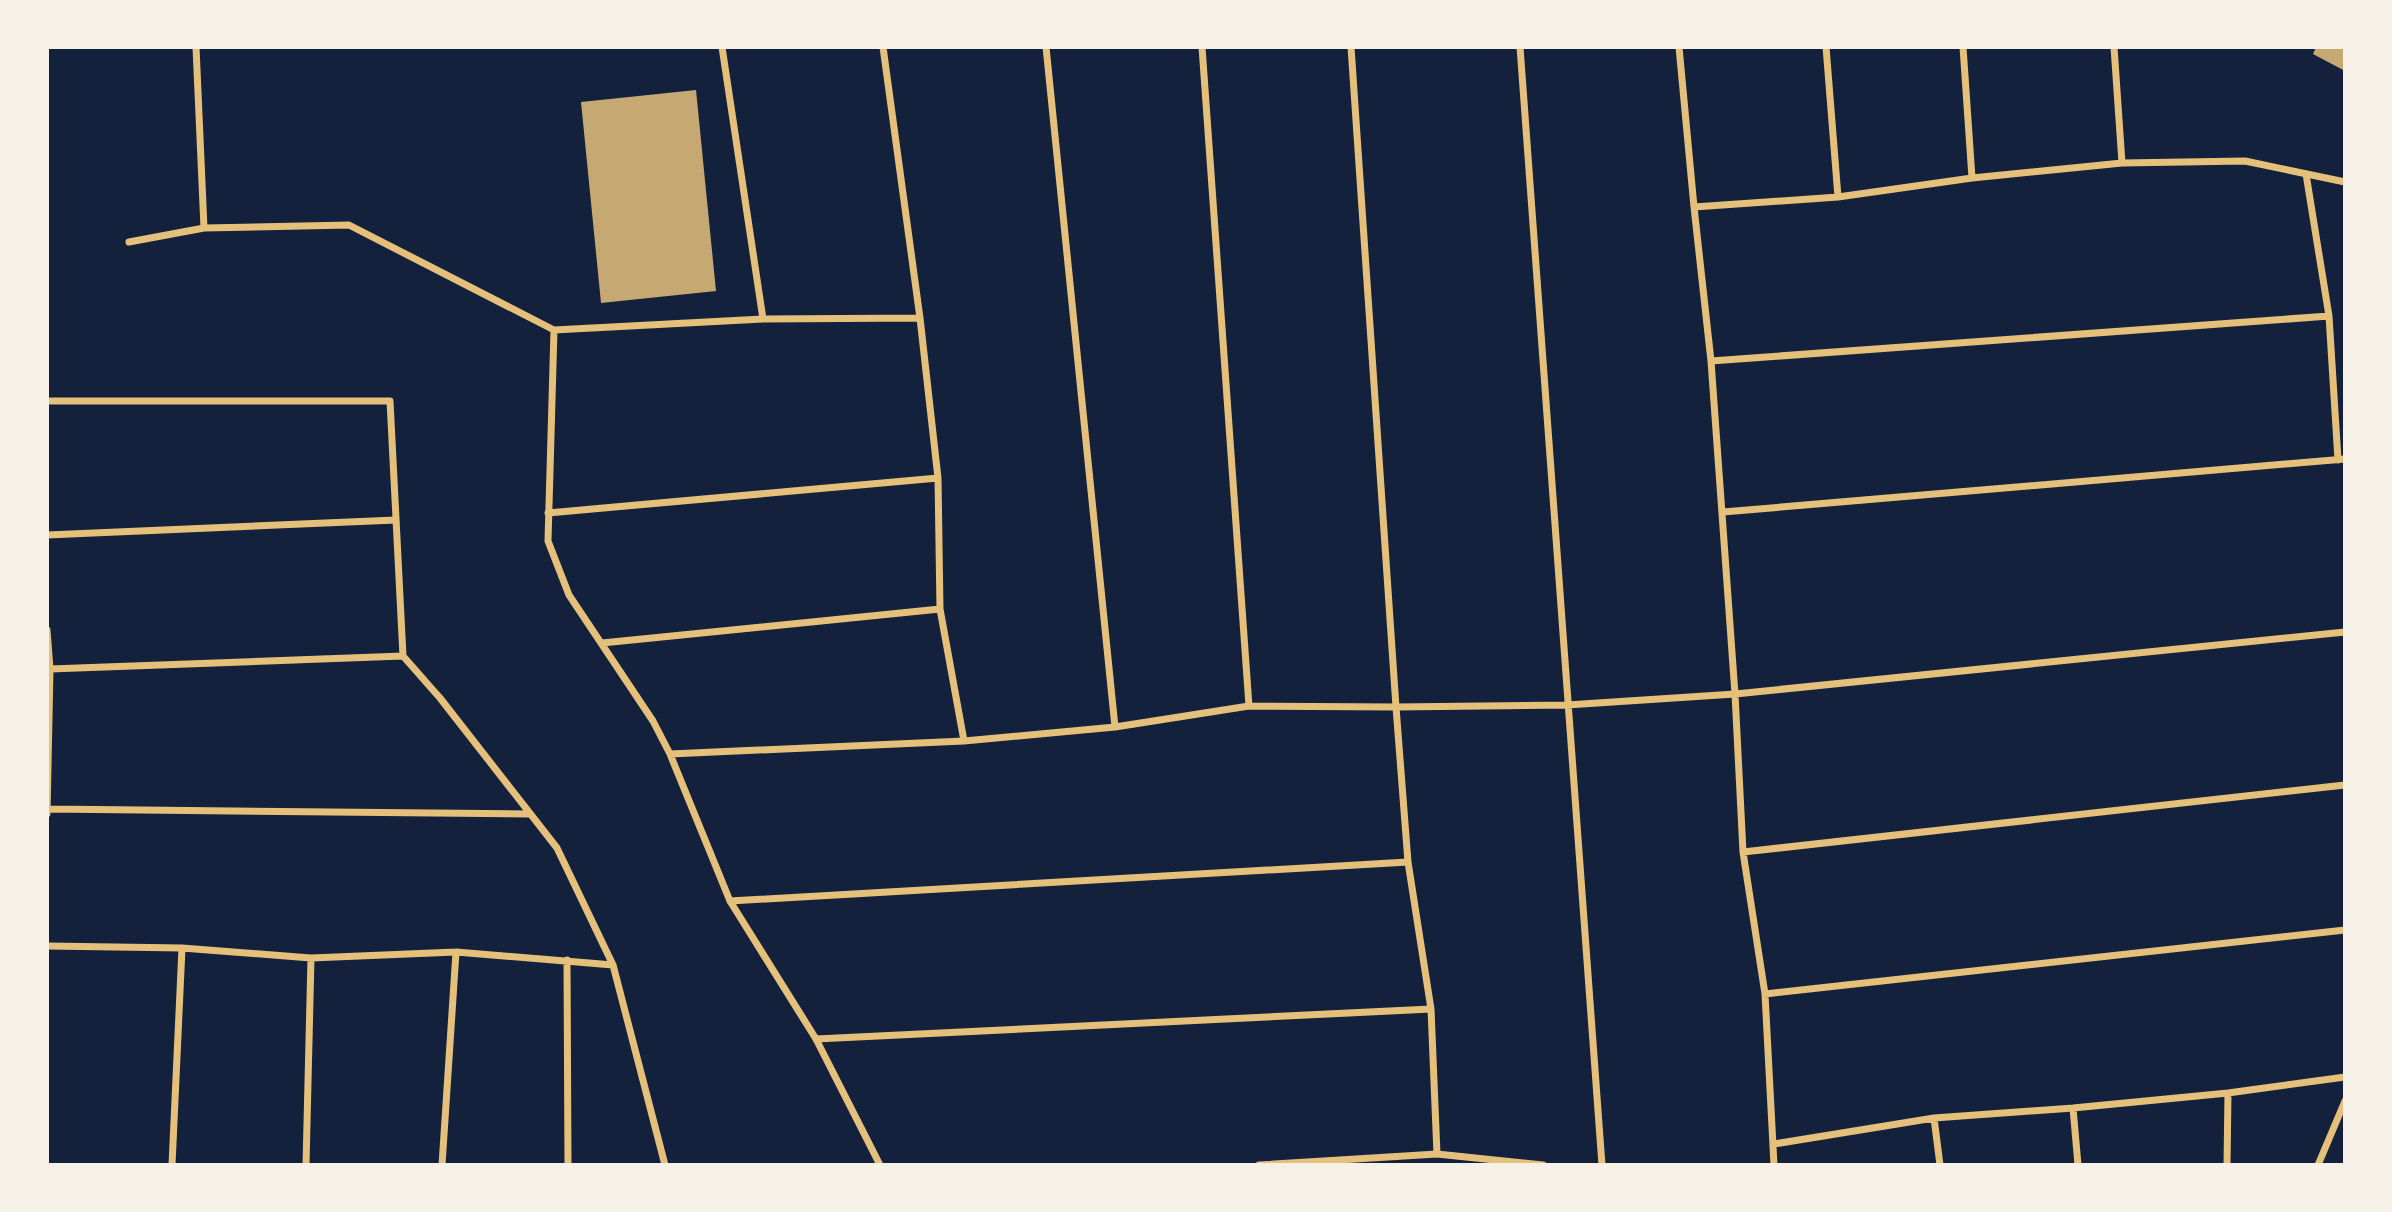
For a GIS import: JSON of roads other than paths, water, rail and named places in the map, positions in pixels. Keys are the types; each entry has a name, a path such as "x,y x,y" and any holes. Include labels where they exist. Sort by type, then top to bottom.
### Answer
{"street":[{"path":"196,47 204,228"},
{"path":"722,47 763,319"},
{"path":"883,47 920,318 938,478 940,609 964,741"},
{"path":"1046,47 1115,727"},
{"path":"1202,47 1250,706"},
{"path":"1351,47 1408,862 1431,1009 1437,1154"},
{"path":"1520,47 1602,1165"},
{"path":"1679,47 1693,207 1712,361 1743,852 1765,994 1774,1165"},
{"path":"1826,47 1838,197"},
{"path":"1963,47 1972,178"},
{"path":"2114,47 2122,163"},
{"path":"1693,207 1838,197 1972,178 2122,163 2245,161 2345,182"},
{"path":"1723,512 2341,459 2329,316 2306,174"},
{"path":"129,242 204,228 349,225 554,330 763,319 920,318"},
{"path":"1712,361 2329,316"},
{"path":"554,330 548,541 569,595 653,721 670,754 730,901 816,1039 880,1165"},
{"path":"47,401 390,401 403,656 440,698 557,848 613,965 665,1165"},
{"path":"548,513 938,478"},
{"path":"47,535 396,520"},
{"path":"602,643 940,609"},
{"path":"47,629 50,668 47,811 530,814"},
{"path":"670,754 964,741 1115,727 1250,706 1567,705 1735,694 2345,632"},
{"path":"50,668 403,656"},
{"path":"1743,852 2345,785"},
{"path":"730,901 1408,862"},
{"path":"1765,994 2345,930"},
{"path":"47,946 182,948 311,958 456,953 613,965"},
{"path":"172,1165 182,948"},
{"path":"442,1165 456,953"},
{"path":"306,1165 311,958"},
{"path":"568,960 568,1165"},
{"path":"816,1039 1431,1009"},
{"path":"1774,1144 1934,1118 2228,1093 2345,1076"},
{"path":"2227,1165 2228,1093"},
{"path":"2318,1165 2345,1101"},
{"path":"2073,1108 2078,1165"},
{"path":"1934,1118 1940,1165"},
{"path":"1259,1165 1437,1154 1542,1165"}]}
